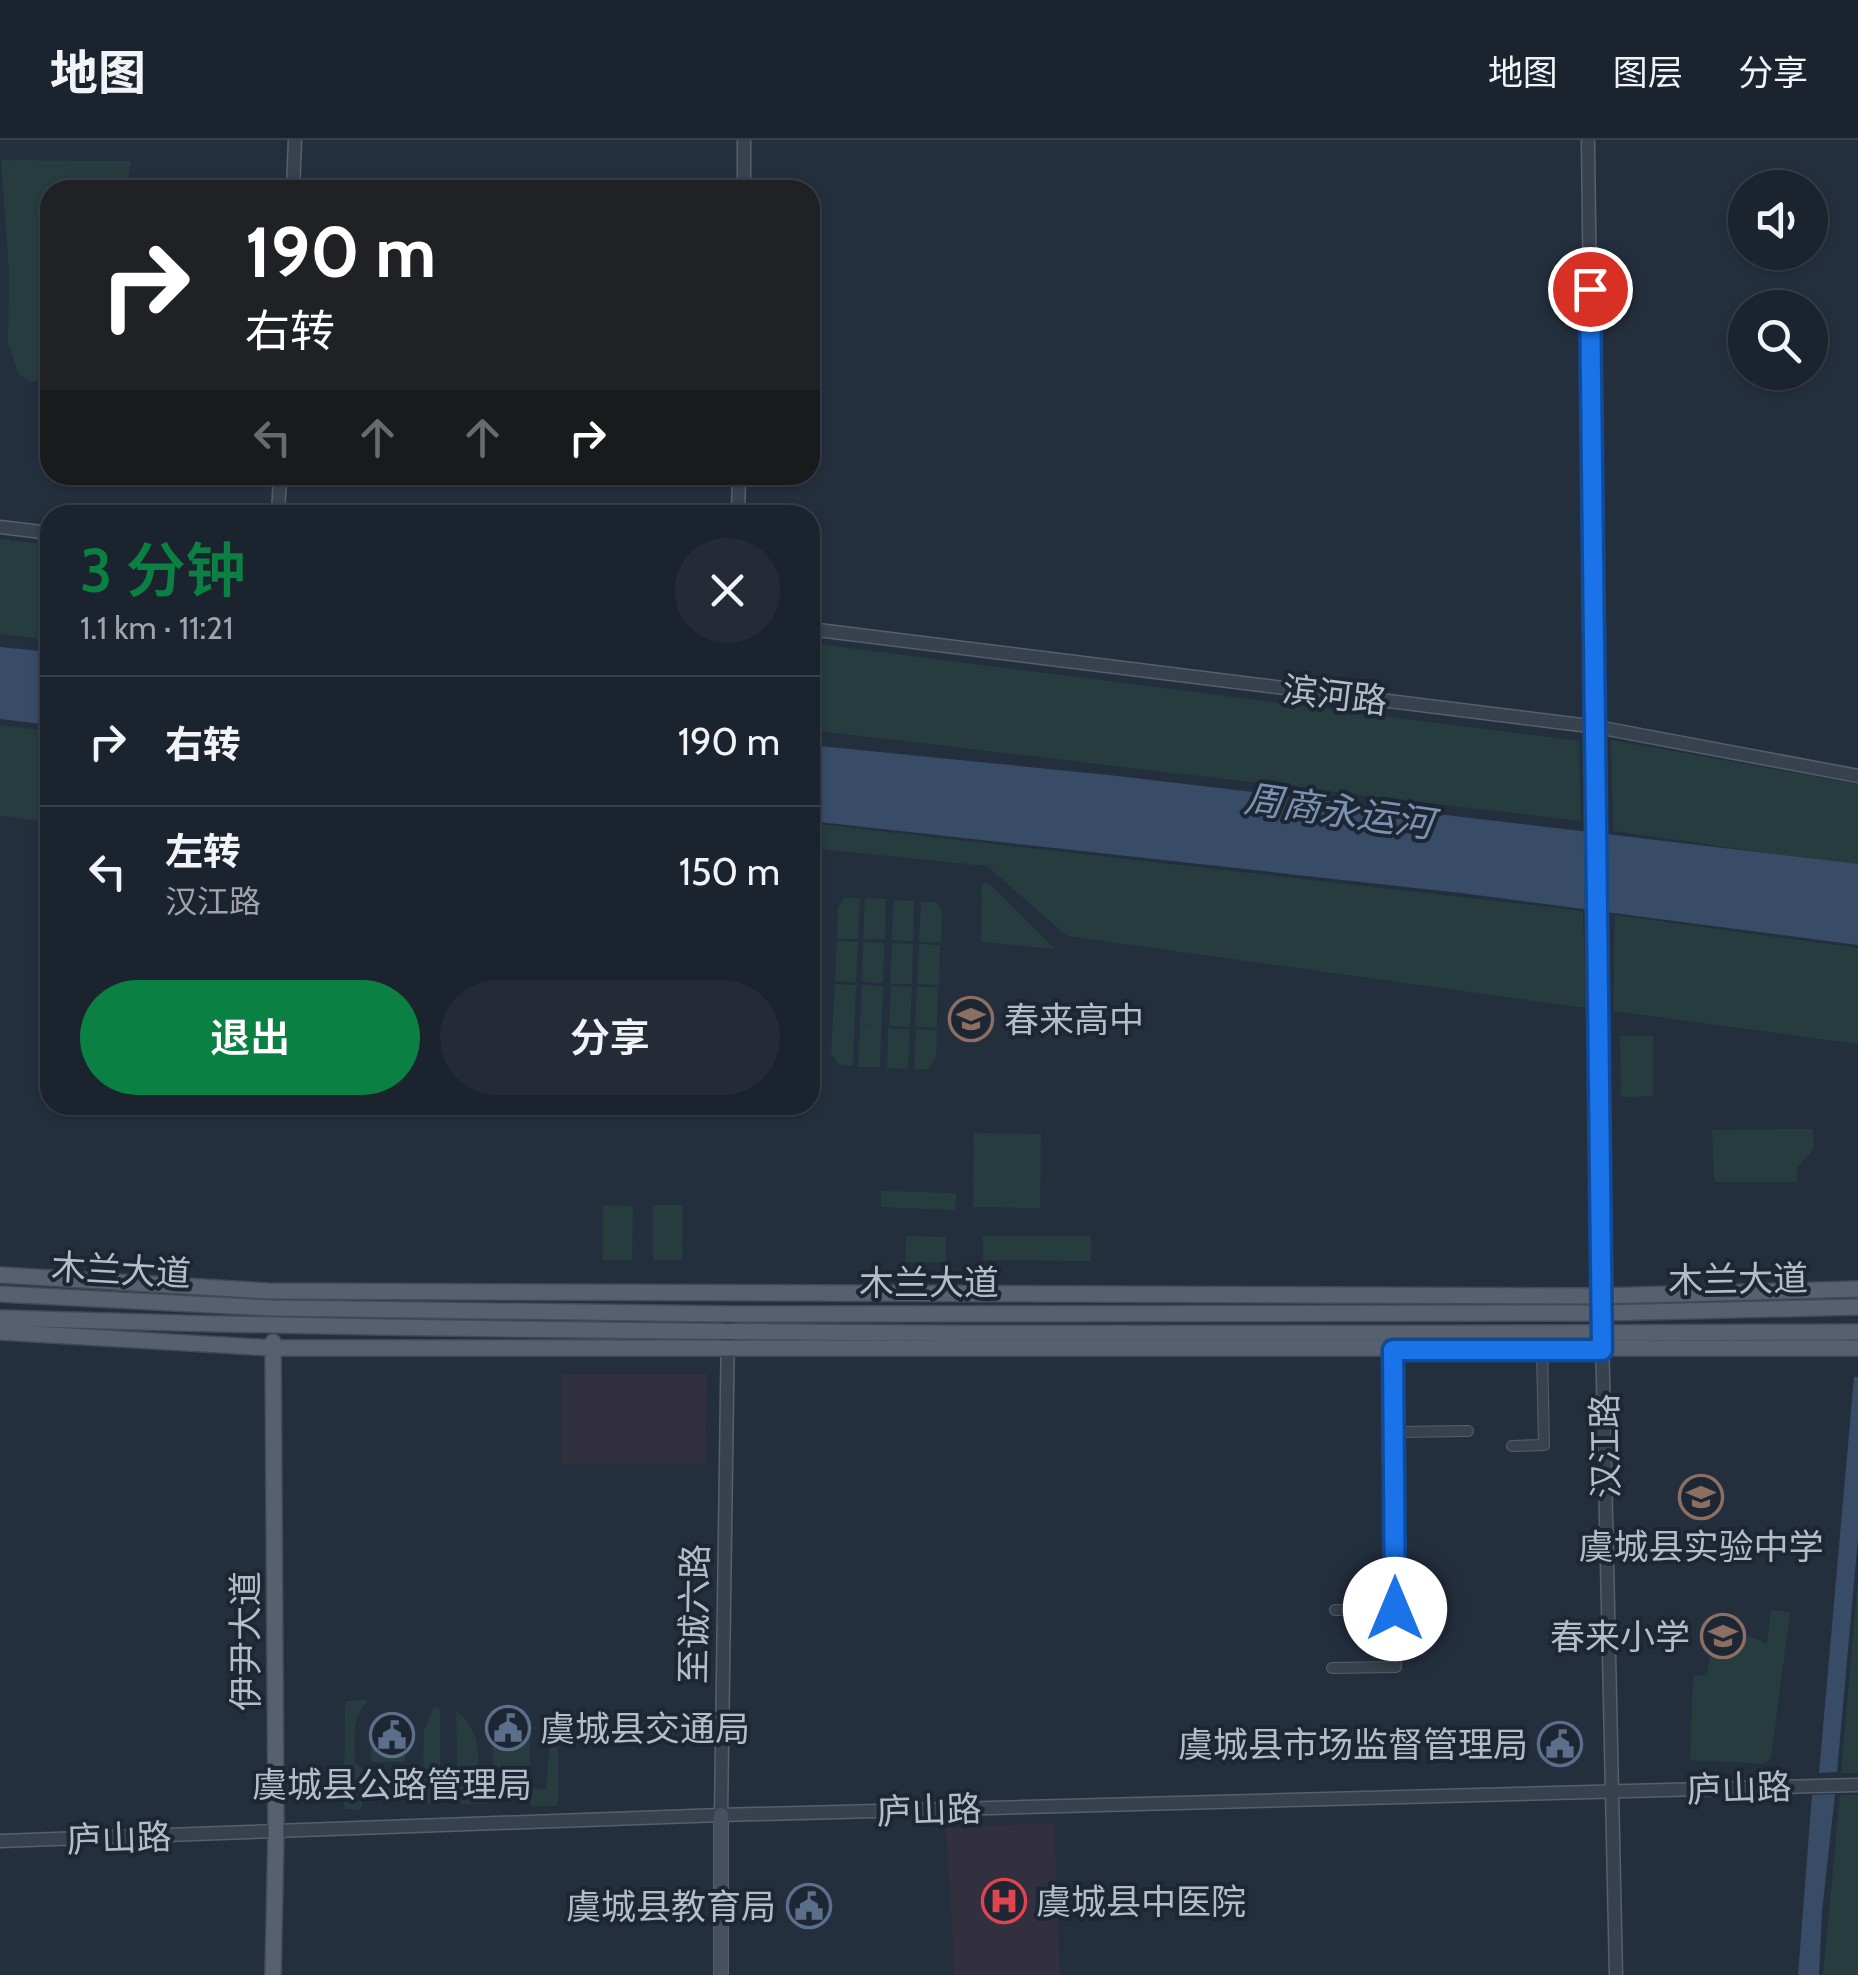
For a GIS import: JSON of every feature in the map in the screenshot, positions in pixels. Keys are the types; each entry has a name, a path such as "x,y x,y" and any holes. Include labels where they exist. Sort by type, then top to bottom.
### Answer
{"main road":[{"path":"0,1276 268,1291 1602,1305 1858,1289"},
{"name":"木兰大道","path":"0,1294 272,1308 728,1314 1602,1305 1858,1307"},
{"name":"伊尹大道","path":"272,1308 276,1833 273,1975"},
{"name":"木兰大道","path":"0,1318 728,1341 1858,1332"},
{"path":"0,1332 273,1348 728,1341 1393,1350 1858,1348"},
{"name":"至诚六路","path":"721,1815 721,1975"}],"street":[{"path":"293,180 295,140"},
{"path":"744,140 744,180"},
{"name":"汉江路","path":"1588,140 1602,1350 1616,1975"},
{"path":"0,527 40,531"},
{"name":"滨河路","path":"820,630 1597,727 1858,776"},
{"name":"至诚六路","path":"721,1815 728,1314"},
{"path":"1332,1668 1396,1667 1393,1350"},
{"path":"1512,1446 1544,1446 1542,1350"},
{"path":"1394,1432 1468,1431"},
{"path":"1334,1610 1395,1609"},
{"name":"庐山路","path":"0,1841 721,1815 1858,1784"}],"shaded area":[{"path":"561,1374 707,1374 705,1464 561,1464"},
{"name":"虞城县中医院","path":"1054,1823 1060,1975 955,1975 946,1828"}],"green space":[{"path":"1,160 131,161 128,180 40,180 40,377 34,382 19,375 8,343 9,270"},
{"path":"0,539 40,544 40,639 0,634"},
{"path":"820,644 1579,741 1581,821 820,731"},
{"path":"0,725 40,730 40,821 0,816"},
{"path":"1611,740 1858,784 1858,866 1613,831"},
{"path":"820,824 1583,911 1586,1008 1067,936 987,866 820,849"},
{"path":"986,883 1055,949 981,942 982,884"},
{"path":"844,898 860,898 858,939 837,938 838,907"},
{"path":"865,898 886,899 885,939 863,939"},
{"path":"893,900 914,901 913,941 892,940"},
{"path":"921,902 936,902 942,912 941,943 919,942"},
{"path":"1615,915 1858,948 1858,1044 1613,1011"},
{"path":"837,941 858,942 856,982 835,981"},
{"path":"863,942 884,943 883,983 862,982"},
{"path":"892,943 913,944 912,984 890,984"},
{"path":"919,944 940,945 939,985 917,984"},
{"path":"835,984 856,985 853,1066 839,1065 831,1054"},
{"path":"862,985 883,986 880,1067 858,1067 860,1026 874,1026 860,1025"},
{"path":"891,986 912,987 910,1027 889,1026"},
{"path":"917,987 938,987 937,1028 915,1027"},
{"path":"888,1028 910,1029 908,1069 887,1068"},
{"path":"916,1029 937,1030 936,1057 928,1069 914,1069"},
{"path":"1620,1036 1653,1036 1653,1096 1621,1097"},
{"path":"1813,1129 1814,1149 1797,1168 1797,1182 1714,1182 1712,1130"},
{"path":"974,1133 1041,1134 1040,1208 973,1207"},
{"path":"881,1191 956,1193 955,1210 881,1207"},
{"path":"603,1205 633,1206 632,1260 603,1260"},
{"path":"653,1205 683,1205 682,1260 653,1260"},
{"path":"906,1236 946,1237 946,1262 905,1262"},
{"path":"983,1236 1091,1236 1091,1261 983,1260"},
{"path":"1858,1578 1858,1773 1841,1773"},
{"path":"1771,1610 1790,1612 1771,1758 1764,1764 1690,1760 1693,1676 1707,1675 1711,1652 1720,1639 1744,1635 1767,1644"},
{"path":"366,1700 356,1722 355,1763 372,1776 375,1785 363,1799 361,1810 344,1809 345,1701"},
{"path":"434,1707 440,1708 440,1804 420,1803 407,1785 412,1777 423,1773 424,1731"},
{"path":"456,1711 474,1735 479,1785 487,1790 488,1804 458,1804"},
{"path":"558,1724 558,1806 531,1806 527,1794 532,1788 546,1790 551,1728"},
{"path":"372,1728 406,1728 405,1762 371,1762"},
{"path":"493,1737 530,1737 530,1774 493,1774"},
{"path":"1840,1795 1858,1795 1858,1975 1823,1975"}],"water":[{"path":"0,647 40,651 40,724 0,719"},
{"name":"周商永运河","path":"820,746 1109,775 1858,864 1858,945 1461,893 820,822"},
{"path":"1854,1377 1858,1377 1858,1538 1837,1772 1819,1773"},
{"path":"1835,1794 1819,1975 1798,1975 1812,1795"}],"place":[{"name":"春来高中","path":"971,1019"},
{"name":"虞城县实验中学","path":"1701,1497"},
{"name":"春来小学","path":"1723,1636"},
{"name":"虞城县交通局","path":"508,1728"},
{"name":"虞城县公路管理局","path":"392,1735"},
{"name":"虞城县市场监督管理局","path":"1560,1744"},
{"name":"虞城县中医院","path":"1004,1901"},
{"name":"虞城县教育局","path":"809,1906"}],"route":[{"path":"1395,1609 1393,1350 1602,1350 1590,289"}]}
